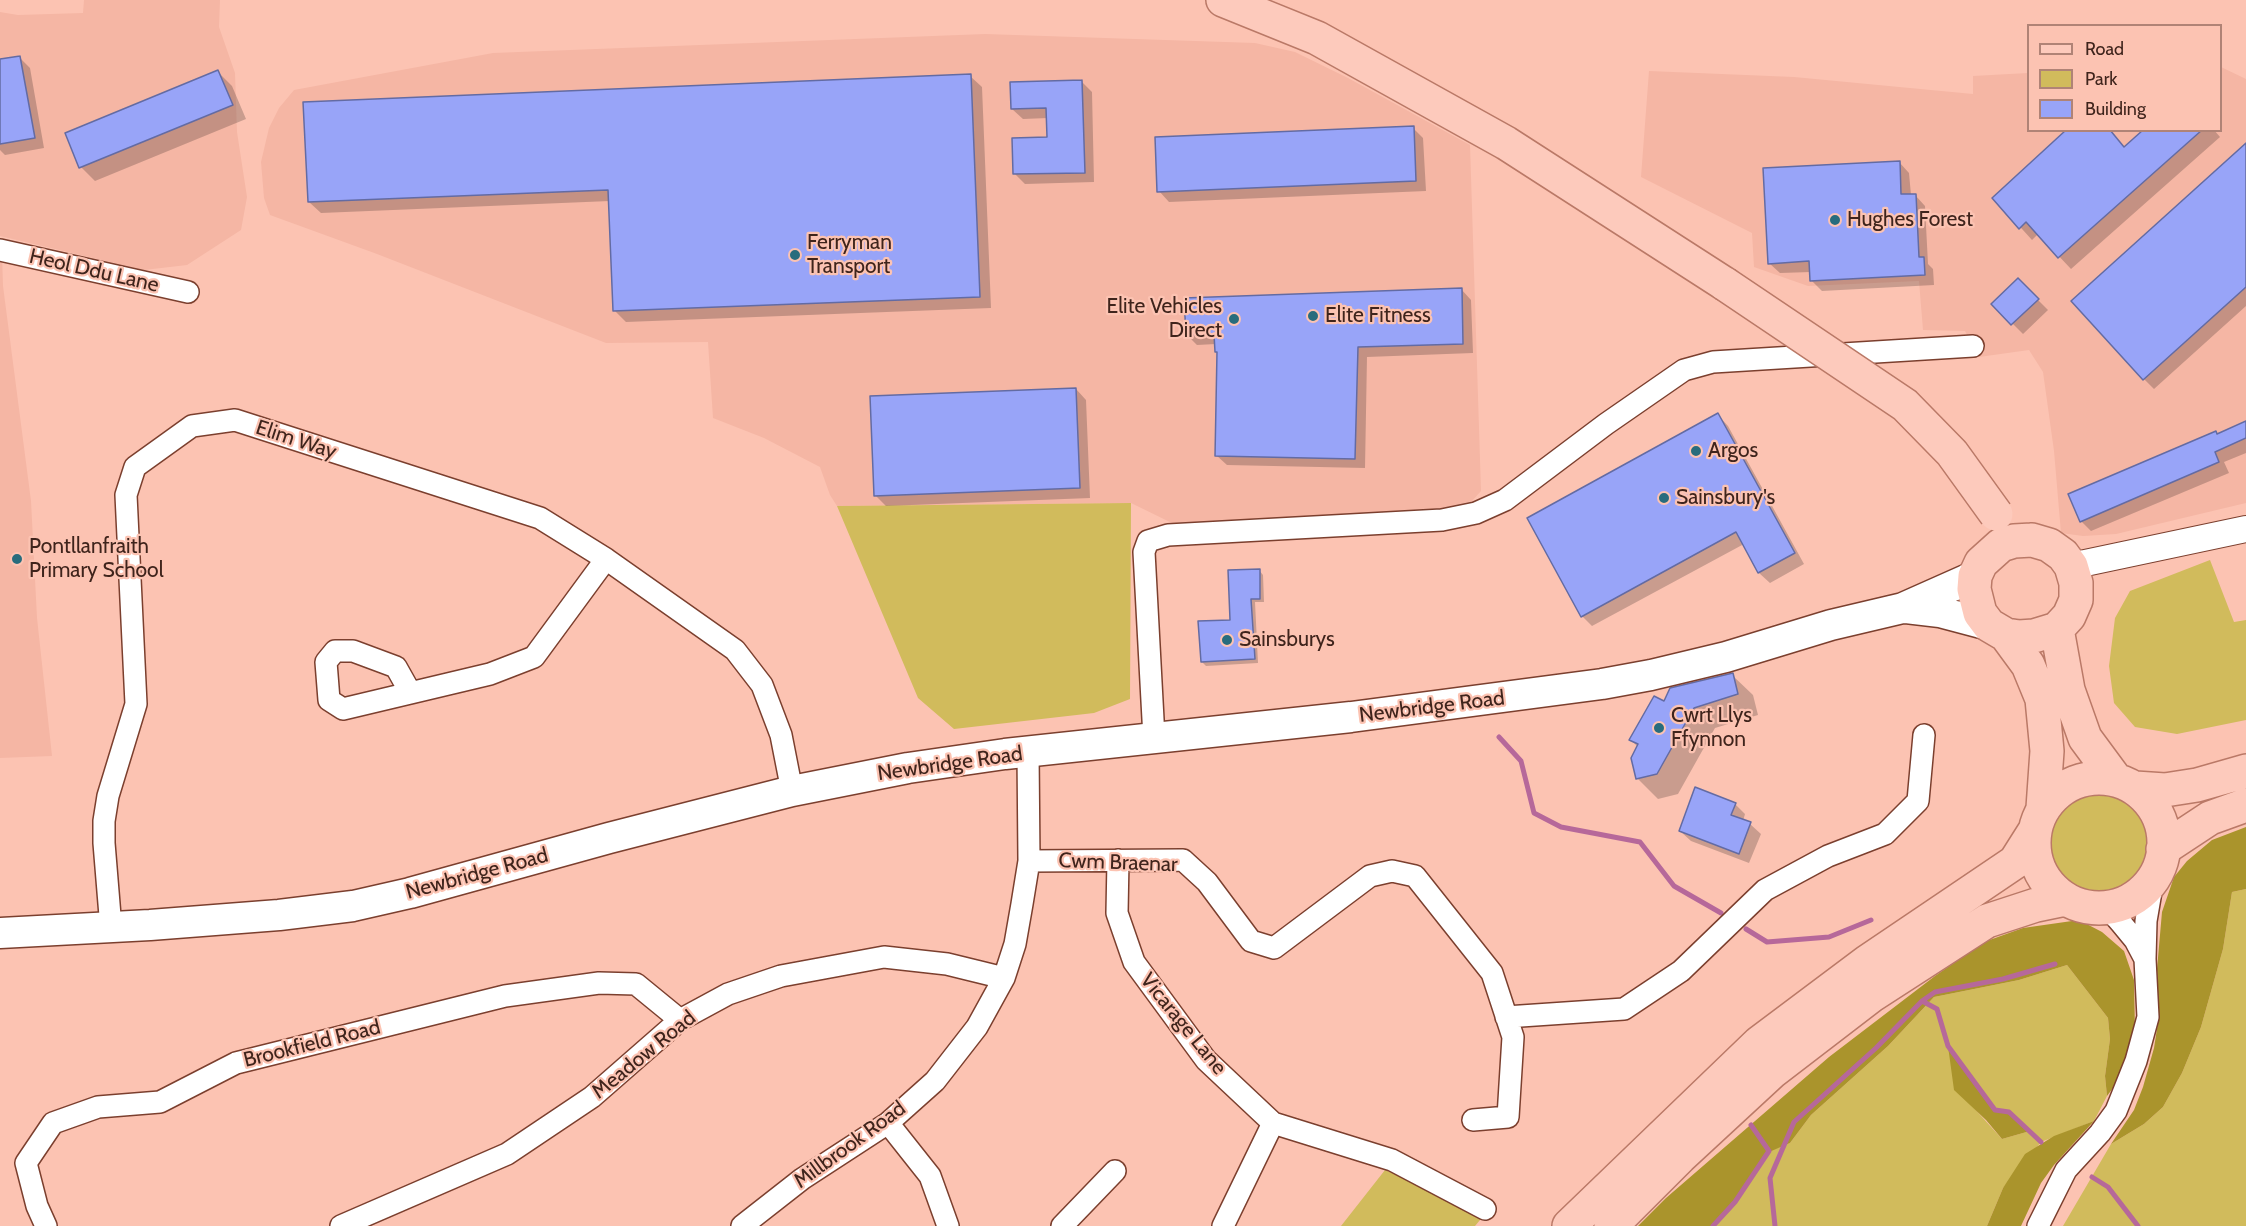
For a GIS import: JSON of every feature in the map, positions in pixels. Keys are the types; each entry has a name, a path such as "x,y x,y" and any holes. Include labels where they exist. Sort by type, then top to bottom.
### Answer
{"main road":[{"path":"1223,0 1317,39 1506,143 1725,284 1905,405 1952,453 2014,541"},
{"path":"1998,630 2019,637 2034,636 2057,629 2069,616 2076,600 2076,583 2071,566 2049,545 2032,540 2014,541 2001,545 1981,562 1975,576 1974,589 1980,613 2028,665 2042,699 2047,751 2034,852 2039,870 2050,886 2065,899 2083,906 2102,908 2121,904 2139,894 2153,880 2161,862 2164,842 2161,824 2153,807 2126,784 2085,738 2068,690 2057,629"},
{"name":"Newbridge Road","path":"0,933 111,928 279,915 376,901 792,790 908,768 1028,752 1351,717 1602,684 1691,666 1831,625 1903,608 1975,576"},
{"name":"Newbridge Road","path":"1903,608 1940,612 1998,630"},
{"path":"1569,1226 1759,1043 1867,962 2015,862 2055,795 2069,786 2100,778 2164,790 2197,785 2246,771"},
{"path":"2163,849 2210,818 2246,805"},
{"path":"1611,1226 1680,1156 1772,1072 1871,996 1987,921 2036,905 2065,899"}],"street":[{"name":"Heol Ddu Lane","path":"0,250 188,292"},
{"path":"1154,738 1144,552 1148,541 1168,535 1442,520 1476,513 1505,500 1606,423 1684,370 1713,362 1973,346"},
{"name":"Elim Way","path":"111,928 104,821 108,796 136,704 126,495 135,467 192,426 236,420 540,518 606,559 735,650 762,685 781,735 792,790"},
{"path":"2071,566 2246,529"},
{"path":"410,692 490,674 534,657 606,559"},
{"path":"1506,1017 1624,1009 1681,971 1765,890 1828,856 1885,834 1918,801 1924,735"},
{"name":"Millbrook Road","path":"742,1226 802,1179 888,1123 935,1081 977,1027 1004,978 1015,944 1029,861 1028,752"},
{"name":"Vicarage Lane","path":"1118,860 1117,913 1134,962 1206,1060 1274,1123 1392,1160 1485,1209"},
{"name":"Cwm Braenar","path":"1029,861 1183,860 1207,882 1251,941 1274,948 1370,876 1392,871 1415,876 1492,973 1513,1037 1509,1117 1473,1120"},
{"path":"2038,1226 2066,1170 2100,1133 2116,1110 2136,1061 2148,1017 2146,921 2153,880"},
{"path":"2102,908 2121,922 2135,940 2145,959"},
{"name":"Meadow Road","path":"341,1226 507,1154 592,1097 680,1020 728,994 781,976 884,957 947,964 1004,978"},
{"name":"Brookfield Road","path":"46,1226 37,1206 26,1163 53,1123 98,1107 160,1102 236,1063 505,996 599,983 636,984 680,1020"},
{"path":"888,1123 930,1176 948,1226"},
{"path":"1223,1226 1274,1123"},
{"path":"1062,1226 1114,1171"}],"shaded area":[{"path":"84,0 220,0 219,27 235,73 237,132 247,197 241,230 187,265 144,270 0,236 0,12 18,15 83,13"},
{"path":"985,34 1255,43 1295,52 1348,78 1470,145 1481,491 1472,501 1439,509 1377,515 1176,525 1131,503 837,506 830,495 820,467 764,438 713,418 708,342 606,343 270,215 264,198 261,162 269,128 279,108 294,90 493,53"},
{"path":"2222,67 2246,79 2246,503 2116,534 2083,536 2061,533 2054,451 2043,372 2029,350 1979,357 1965,331 1923,330 1919,281 1808,286 1754,267 1752,233 1641,177 1649,71 1794,77 1973,94 1973,76 2027,73 2027,132 2222,132"},
{"name":"Pontllanfraith Primary School","path":"0,253 2,253 3,286 31,501 37,618 52,756 0,758"},
{"path":"2246,827 2246,889 2232,892 2223,949 2201,1027 2182,1073 2163,1107 2144,1124 2111,1144 2134,1110 2154,1048 2159,1016 2157,969 2162,912 2174,877 2187,861 2212,840"},
{"path":"2079,920 2102,932 2124,951 2134,980 2135,1031 2124,1073 2107,1096 2105,1076 2110,1039 2108,1018 2067,965 2019,980 1934,997 1888,1046 1811,1115 1790,1143 1769,1152 1735,1202 1713,1226 1638,1226 1666,1198 1829,1057 1935,976 1984,942 2023,928"},
{"path":"1948,1046 1995,1110 2009,1112 2030,1131 2002,1139 1986,1120 1954,1090"},
{"path":"2094,1121 2054,1165 2041,1183 2021,1226 1987,1226 2003,1188 2025,1154 2054,1136"}],"green space":[{"path":"1131,503 1130,699 1094,713 954,729 918,698 837,506"},
{"path":"2210,560 2234,622 2246,620 2246,720 2177,734 2135,727 2114,703 2109,666 2115,618 2130,591"},
{"path":"2098,793 2117,797 2133,807 2143,823 2147,842 2143,861 2133,877 2117,887 2098,891 2079,887 2063,877 2053,861 2049,842 2053,823 2063,807 2079,797"},
{"path":"2246,889 2246,1226 2063,1226 2111,1144 2144,1124 2163,1107 2182,1073 2201,1027 2223,949 2232,892"},
{"path":"2067,965 2108,1018 2110,1039 2105,1076 2107,1096 2094,1121 2041,1142 2003,1188 1987,1226 1713,1226 1735,1202 1769,1151 1790,1143 1811,1115 1888,1046 1934,997 2019,980","holes":["1949,1047 1995,1110 2009,1112 2030,1131 2002,1139 1973,1107"]},
{"path":"1385,1170 1485,1214 1475,1226 1341,1226"}],"building":[{"path":"20,56 35,138 0,144 0,59"},
{"path":"218,70 233,105 79,168 65,133"},
{"path":"971,74 980,297 613,311 608,190 308,202 303,102"},
{"path":"1082,80 1085,173 1013,174 1012,138 1047,137 1046,108 1011,109 1010,82"},
{"path":"1414,126 1416,181 1157,192 1155,137"},
{"path":"2064,132 2112,132 2124,147 2141,132 2200,132 2058,258 2026,222 2019,229 1992,198"},
{"path":"2246,143 2246,287 2143,380 2071,301"},
{"path":"1900,161 1901,194 1916,194 1919,257 1924,257 1925,275 1810,281 1809,261 1768,264 1763,168"},
{"path":"2018,278 2039,299 2011,325 1991,304"},
{"path":"1462,288 1463,344 1358,347 1355,459 1215,456 1217,352 1215,352 1214,334 1186,335 1184,298"},
{"path":"1076,388 1080,488 874,496 870,396"},
{"name":"Sainsbury's","path":"1718,413 1795,553 1758,573 1736,532 1581,617 1527,518"},
{"path":"2246,421 2246,438 2215,452 2219,462 2080,522 2068,494 2216,431 2217,434"},
{"name":"Sainsburys","path":"1260,569 1260,599 1251,599 1255,659 1201,662 1198,621 1230,620 1228,570"},
{"name":"Cwrt Llys Ffynnon","path":"1733,673 1738,694 1694,708 1657,774 1636,779 1631,758 1638,744 1629,740 1654,696 1664,701 1670,688"},
{"path":"1695,787 1736,803 1731,815 1751,822 1739,854 1679,831"}],"waterway":[{"path":"1499,737 1521,761 1534,813 1561,827 1640,842 1674,886 1721,913"},
{"path":"1746,929 1767,942 1829,937 1871,920"},
{"path":"1775,1226 1770,1178 1794,1122 1876,1048 1922,1001 1935,992 2003,979 2055,964"},
{"path":"1922,1001 1937,1009 1948,1046 1995,1110 2009,1112 2041,1142"},
{"path":"1713,1226 1735,1202 1769,1151 1751,1125"},
{"path":"2092,1177 2108,1187 2138,1226"}],"place":[{"name":"Hughes Forest","path":"1835,220"},
{"name":"Ferryman Transport","path":"795,255"},
{"name":"Elite Fitness","path":"1313,316"},
{"name":"Elite Vehicles Direct","path":"1234,319"},
{"name":"Argos","path":"1696,451"},
{"name":"Sainsbury's","path":"1664,498"},
{"name":"Pontllanfraith Primary School","path":"17,559"},
{"name":"Sainsburys","path":"1227,640"},
{"name":"Cwrt Llys Ffynnon","path":"1659,728"}]}
